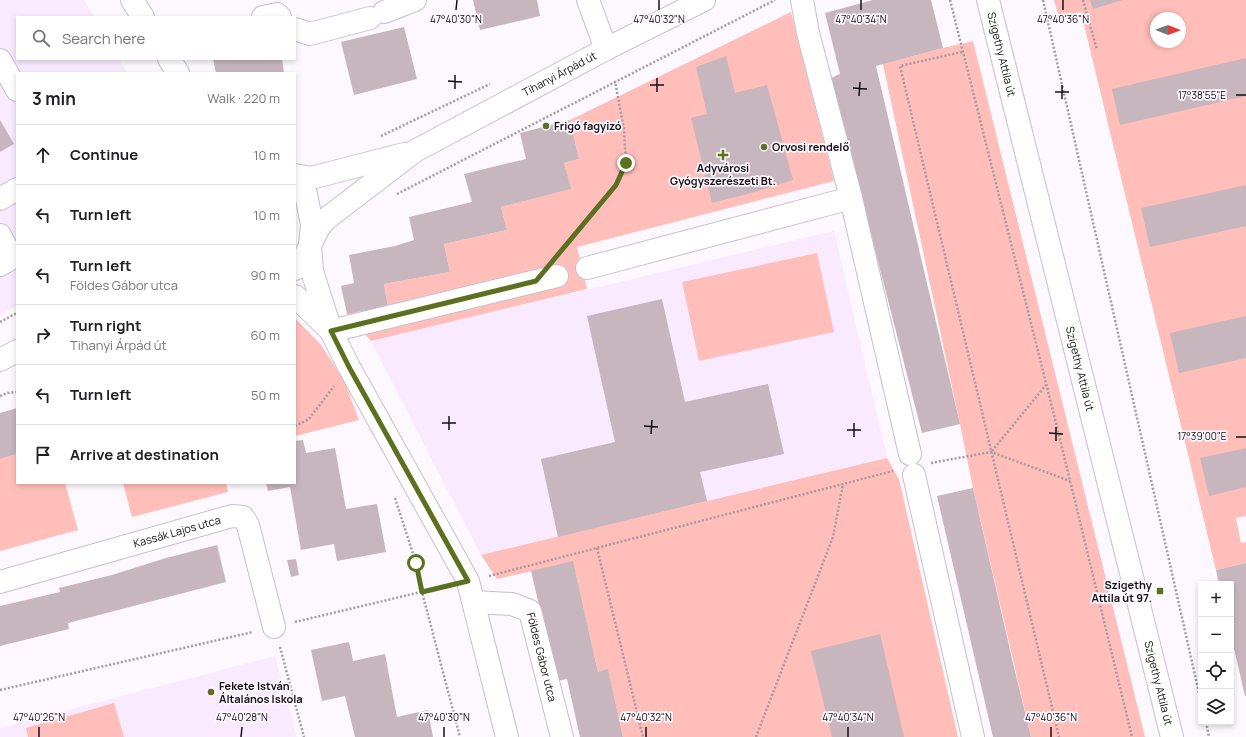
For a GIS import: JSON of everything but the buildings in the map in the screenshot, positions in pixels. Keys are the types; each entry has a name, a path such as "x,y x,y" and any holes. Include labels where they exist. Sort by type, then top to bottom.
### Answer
{"street":[{"path":"132,0 142,16"},
{"path":"296,30 310,34 377,15 415,0"},
{"path":"588,0 606,50"},
{"name":"Tihanyi Árpád út","path":"296,268 303,260 319,227 326,219 415,151 704,0"},
{"path":"802,0 808,33 851,198 973,737"},
{"name":"Szigethy Attila út","path":"988,0 1172,737"},
{"path":"0,60 16,88"},
{"path":"171,60 177,72"},
{"name":"Tihanyi Árpád út","path":"296,175 311,178 415,151"},
{"name":"Tihanyi Árpád út","path":"296,186 306,194 312,225 310,246"},
{"path":"0,199 16,190"},
{"path":"587,268 851,198"},
{"path":"0,236 12,258 0,265"},
{"path":"310,246 312,271 331,331 349,367 468,581 507,737"},
{"path":"331,331 546,278"},
{"path":"296,297 331,331"},
{"path":"0,360 16,352"},
{"name":"Kassák Lajos utca","path":"0,582 232,516 243,516 248,525 274,627"},
{"name":"Földes Gábor utca","path":"474,602 512,604 530,611 562,737"}],"path":[{"path":"391,198 615,81 775,0"},
{"path":"950,0 1132,737"},
{"path":"1043,0 1198,689"},
{"path":"1083,0 1097,50"},
{"path":"962,52 900,66 1059,737"},
{"path":"546,278 616,185 626,163 624,130 615,81"},
{"path":"378,137 492,83"},
{"path":"0,322 16,314"},
{"path":"296,426 309,419 335,385"},
{"path":"991,452 1046,385"},
{"path":"0,396 6,393 16,392"},
{"path":"0,690 468,581 912,466 991,452 1070,481"},
{"path":"756,737 833,537 843,484"},
{"path":"394,496 416,563 422,592 460,737"},
{"path":"597,548 644,737"},
{"path":"274,627 304,737"},
{"path":"1207,725 1209,737"}],"shaded area":[{"path":"0,0 84,0 93,16 16,16 16,60 120,60 126,72 16,72 16,307 0,315"},
{"path":"1054,0 1246,0 1246,516 1236,518 1241,543 1246,542 1246,563 1216,570 1081,12 1059,17"},
{"path":"791,12 834,181 577,247 587,289 371,341 347,314 388,306 384,284 450,272 444,244 507,230 501,207 570,189 564,163 579,159 570,120"},
{"path":"973,41 1145,737 1031,737 973,488 883,64"},
{"path":"834,231 887,458 481,555 371,341"},
{"path":"817,253 834,332 699,361 682,282"},
{"path":"296,319 321,345 344,380 359,420 296,436"},
{"path":"16,454 16,484 65,484 78,530 0,551 0,459"},
{"path":"887,458 899,479 958,737 623,737 608,670 598,672 573,562 497,579 481,555"},
{"path":"123,484 226,484 228,492 132,517"},
{"name":"Fekete István Általános Iskola","path":"275,656 297,737 0,737 0,728"},
{"path":"114,703 124,737 28,737 26,728"}],"place":[{"name":"Frigó fagyizó","path":"546,126"},
{"name":"Orvosi rendelő","path":"764,147"},
{"name":"Adyvárosi Gyógyszerészeti Bt.","path":"723,155"},
{"name":"Szigethy Attila út 97.","path":"1160,591"},
{"name":"Fekete István Általános Iskola","path":"211,692"}],"route":[{"path":"416,563 422,592 468,581 349,367 331,331 536,281 616,185 626,163"}]}
